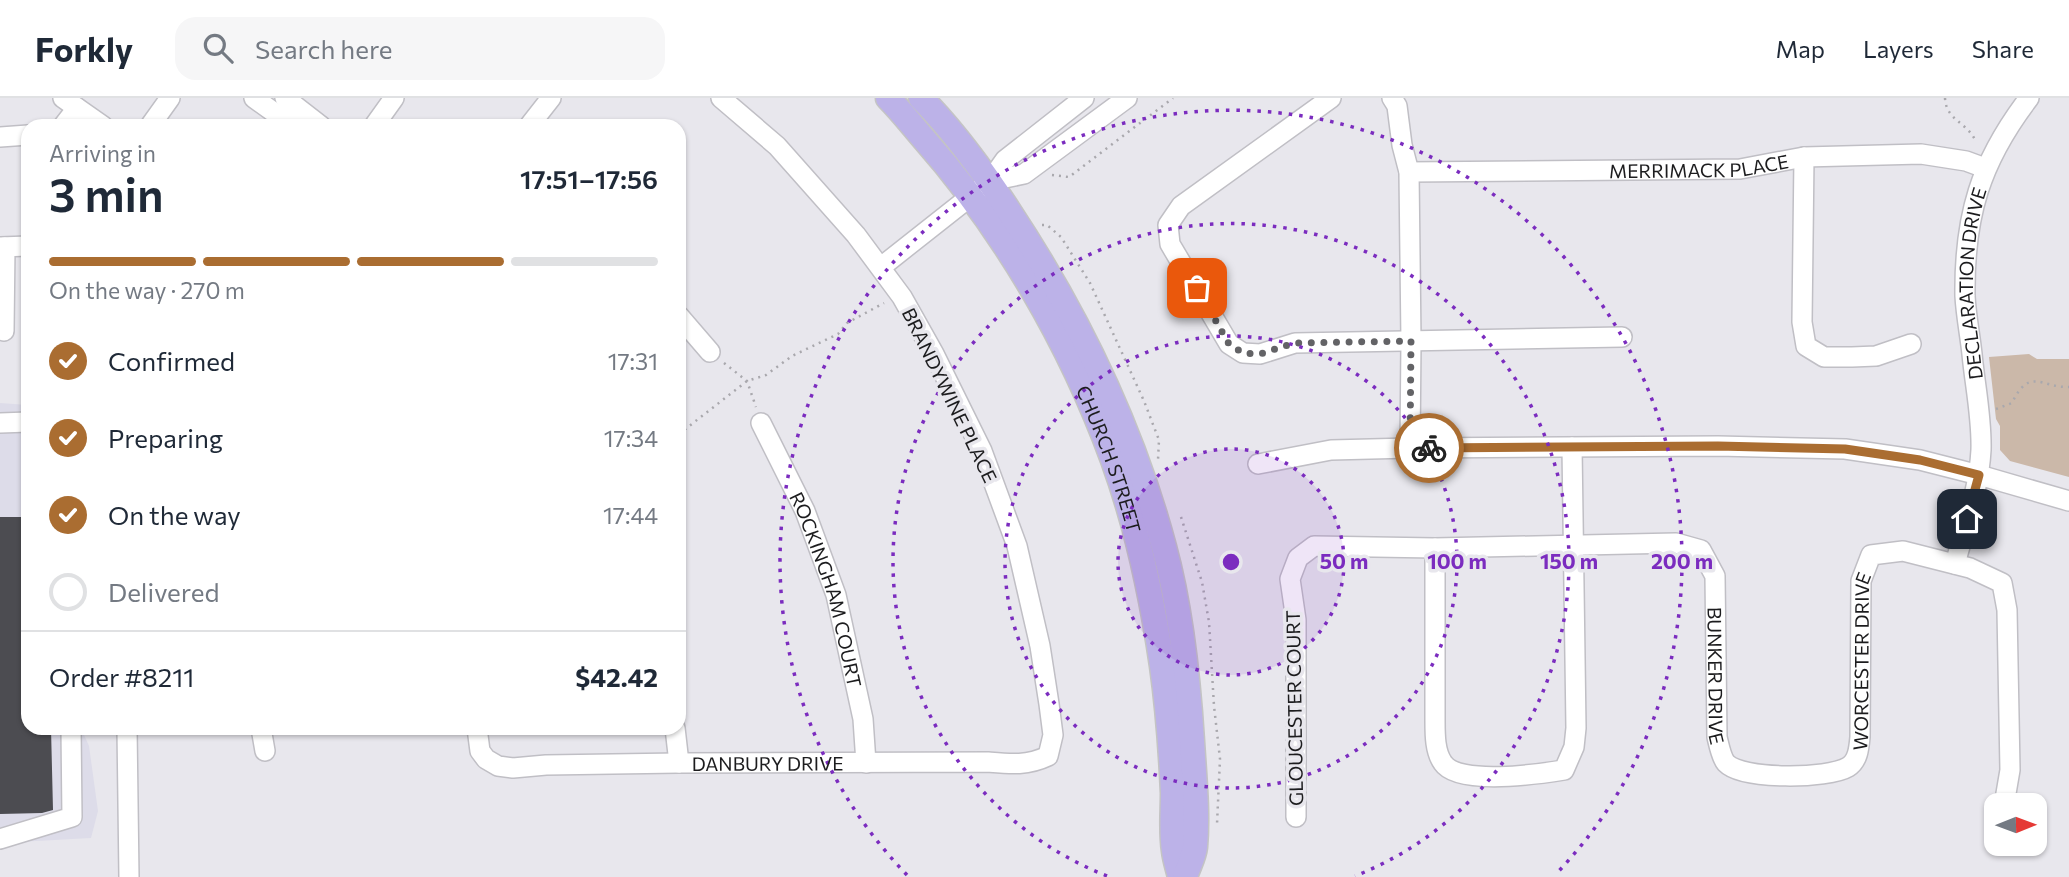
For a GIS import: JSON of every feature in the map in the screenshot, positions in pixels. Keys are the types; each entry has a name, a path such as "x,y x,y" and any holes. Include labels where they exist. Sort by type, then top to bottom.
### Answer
{"main road":[{"name":"CHURCH STREET","path":"887,98 980,188 1031,243 1063,298 1113,399 1164,547 1184,652 1190,709 1195,849 1185,877"},
{"name":"CHURCH STREET","path":"922,98 980,188 1012,255 1076,375 1113,461 1148,590 1162,664 1173,793 1173,849 1180,877"}],"street":[{"path":"161,119 170,98"},
{"path":"254,98 283,119"},
{"path":"285,98 312,119"},
{"path":"379,119 394,98"},
{"path":"534,119 551,98"},
{"name":"BRANDYWINE PLACE","path":"721,98 776,146 856,235 902,298 934,354 976,439 1017,546 1040,646 1049,704 1053,735 1048,756"},
{"path":"881,267 980,188 1004,160 1084,98"},
{"path":"980,188 1024,174 1127,98"},
{"path":"1331,98 1181,206 1168,225 1170,244 1229,344 1243,353 1260,354 1294,343 1622,337"},
{"path":"1392,98 1397,106 1409,172 1410,449"},
{"name":"DECLARATION DRIVE","path":"1955,564 1979,475 1980,429 1965,298 1967,234 1986,168 2029,98"},
{"path":"70,103 93,119"},
{"path":"0,137 21,136"},
{"name":"MERRIMACK PLACE","path":"1409,172 1740,169 1804,157 1921,153 1986,168"},
{"path":"1804,157 1802,322 1806,346 1824,357 1852,357 1876,356 1911,344"},
{"path":"4,331 2,247 21,246"},
{"path":"686,324 710,352"},
{"path":"0,423 21,422"},
{"name":"ROCKINGHAM COURT","path":"761,423 805,511 836,595 863,719 866,763"},
{"path":"1258,464 1331,450 1718,446 1845,449 1920,460 2069,501"},
{"path":"1572,447 1574,544 1576,729 1574,747 1564,770 1523,777 1460,774 1444,765 1436,746 1435,548 1574,544"},
{"name":"BUNKER DRIVE","path":"1574,544 1676,543 1701,550 1715,576 1717,737 1725,762 1738,771 1771,775 1821,775 1850,766"},
{"name":"GLOUCESTER COURT","path":"1296,817 1296,620 1290,579 1298,558 1314,546 1435,548"},
{"name":"WORCESTER DRIVE","path":"1850,766 1858,753 1860,737 1861,581 1871,555 1903,551 1955,564"},
{"path":"1955,564 2002,583 2007,610 2010,770 2006,793"},
{"path":"0,839 72,817 71,735"},
{"path":"127,735 129,877"},
{"path":"262,735 265,751"},
{"name":"DANBURY DRIVE","path":"478,735 480,751 486,759 498,766 513,768 679,763 988,762 1020,765 1048,756"},
{"path":"676,735 679,763"}],"path":[{"path":"1051,175 1069,177 1173,98"},
{"path":"1945,98 1945,108 1972,132 1976,142"},
{"path":"1039,225 1047,225 1061,237 1090,283 1159,440 1158,465"},
{"path":"686,429 747,381 766,375 792,356 838,334 848,323 884,303"},
{"path":"710,352 747,381 761,423"},
{"path":"1994,410 2012,403 2017,393 2029,383 2038,381 2069,387"},
{"path":"1181,517 1202,582 1209,622 1213,706 1220,759 1218,822 1213,831"}],"shaded area":[{"path":"2029,354 2037,359 2069,359 2069,477 2010,461 2000,450 2000,426 1996,419 1989,357"},
{"path":"0,403 21,404 21,735 84,735 89,746 98,811 91,838 0,843"}],"building":[{"path":"0,517 21,517 21,735 51,735 53,810 42,813 0,814"}],"way so far":[{"path":"1197,288 1229,344 1243,353 1260,354 1294,343 1411,341 1410,449 1429,448"}],"route":[{"path":"1429,448 1718,446 1845,449 1920,460 1979,475 1967,519"}]}
